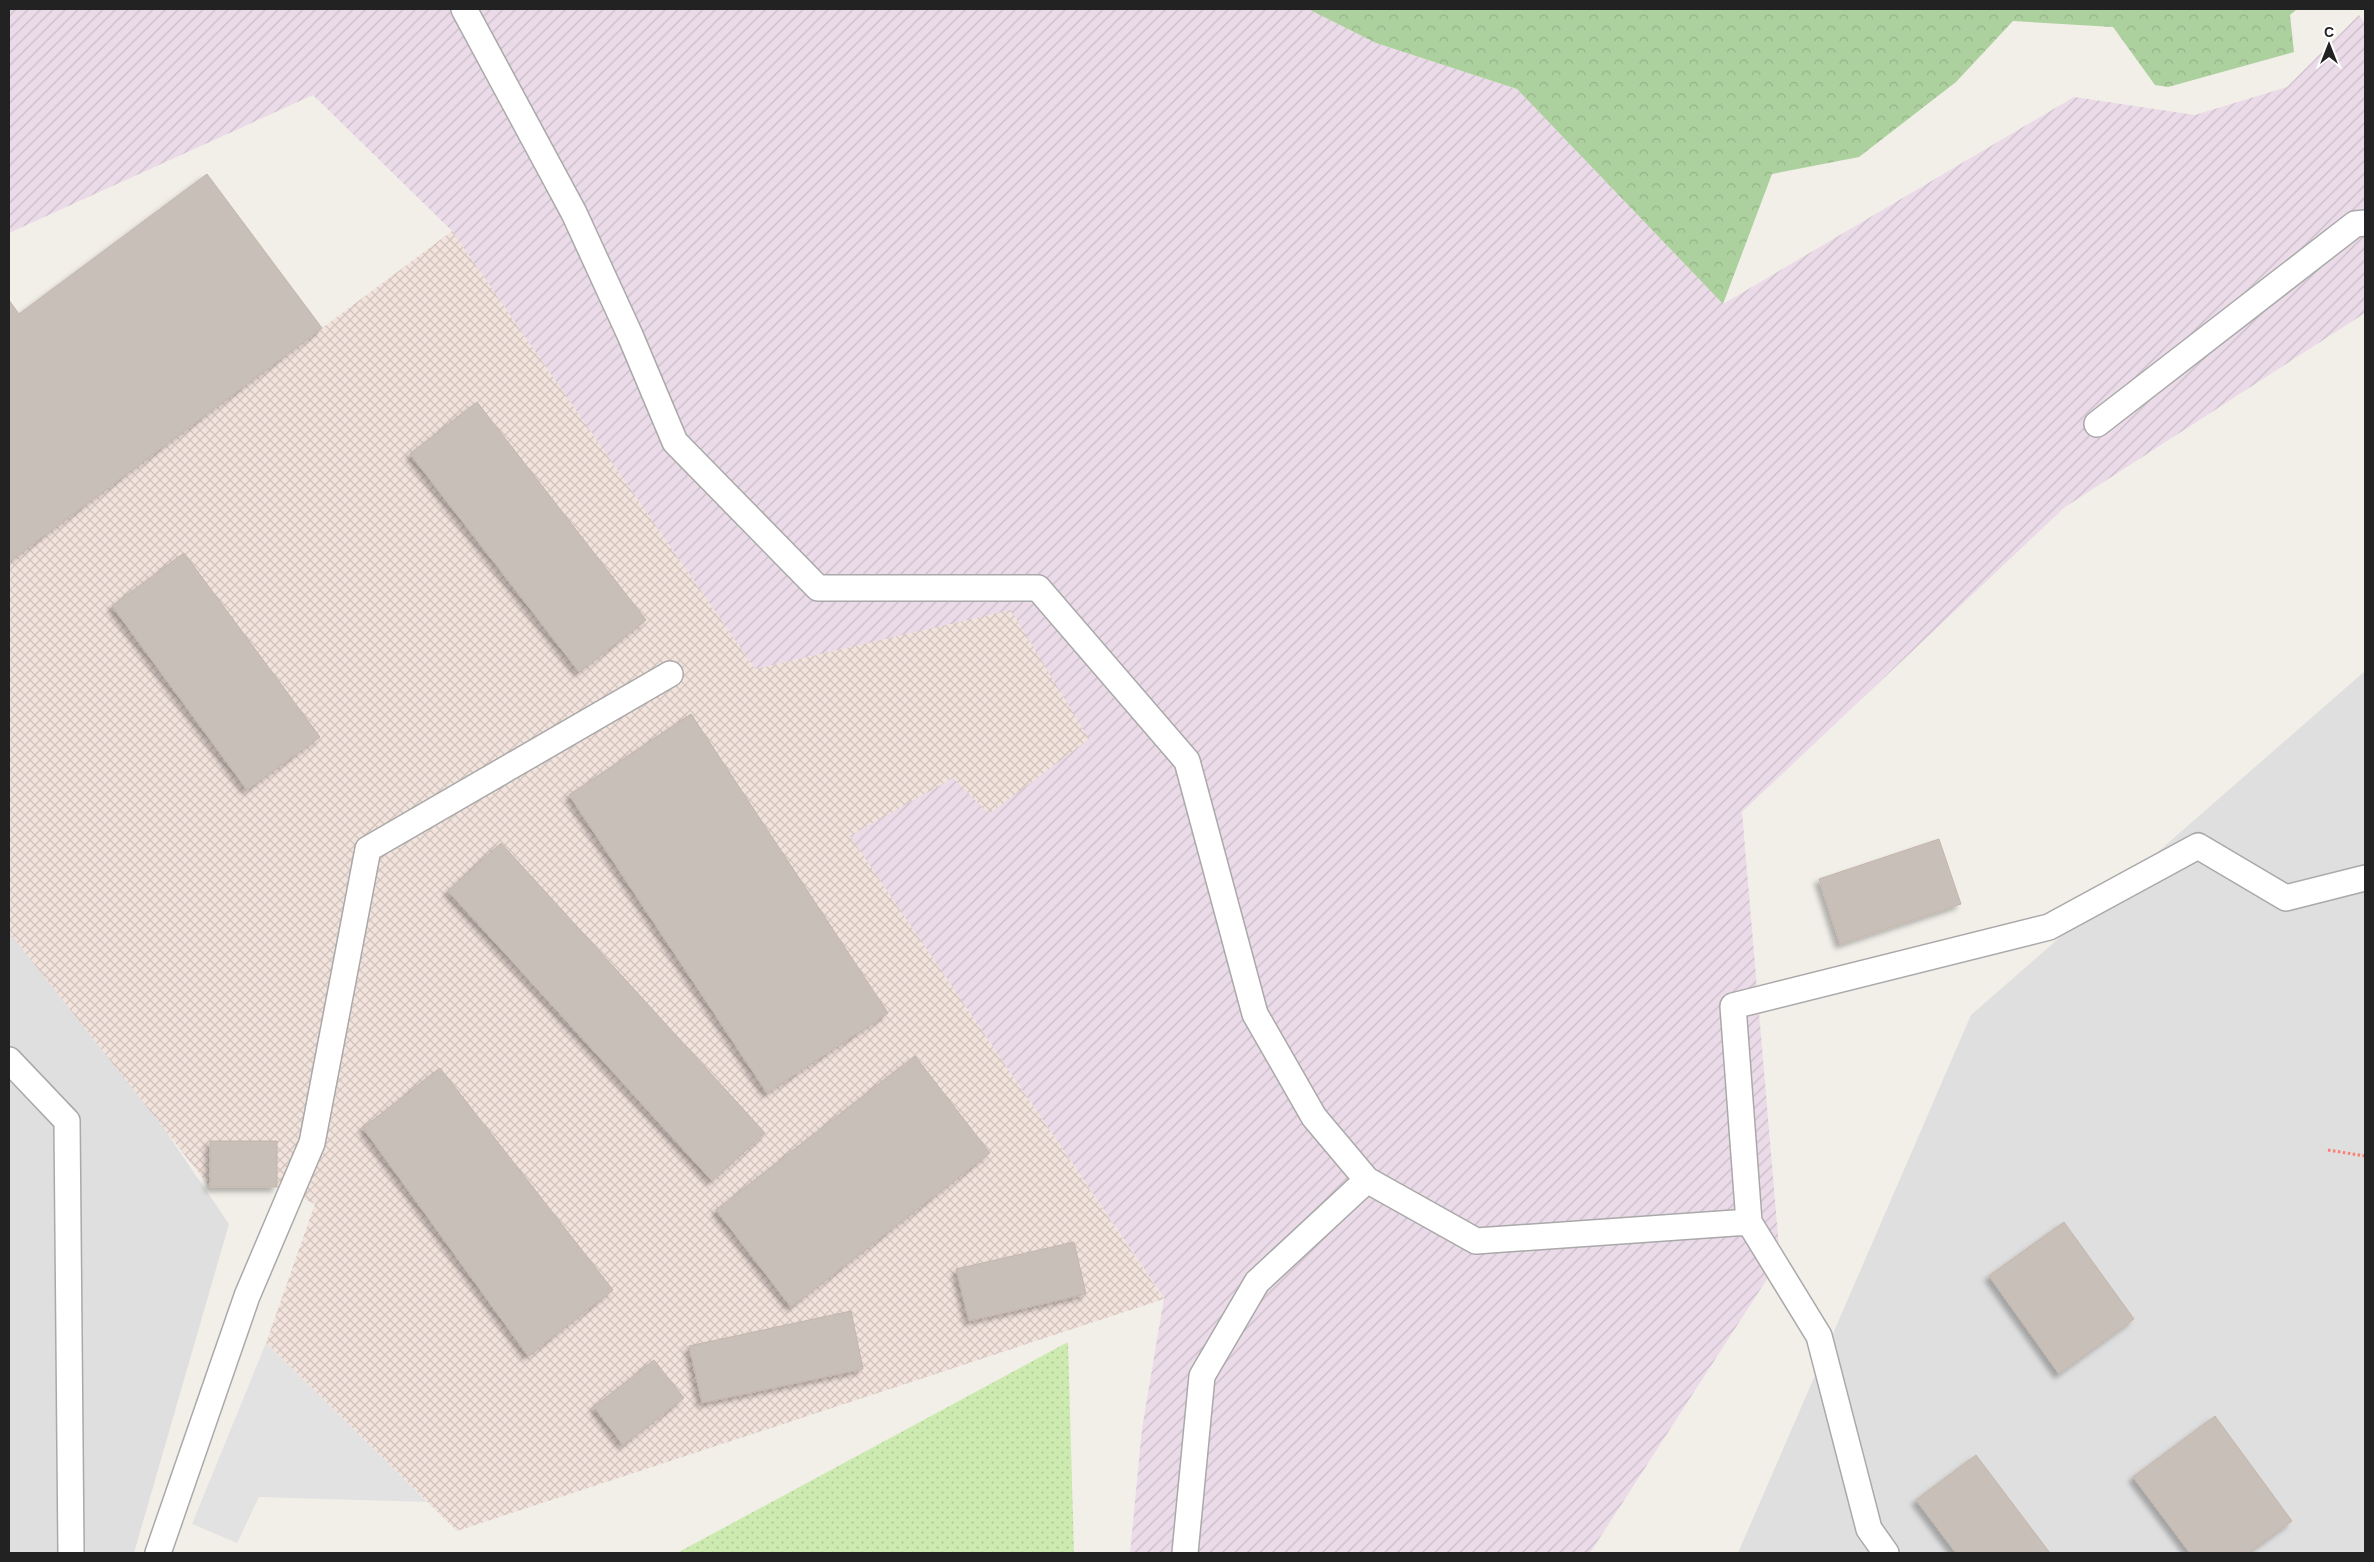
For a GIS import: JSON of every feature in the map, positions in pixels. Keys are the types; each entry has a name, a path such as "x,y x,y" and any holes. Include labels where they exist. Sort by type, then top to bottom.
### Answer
{"lane":[{"path":"464,9 574,213 630,335 675,442 818,588 1038,588 1187,761 1255,1014 1314,1117 1367,1180 1476,1241 1749,1222"},
{"path":"2097,424 2355,224 2365,223"},
{"path":"158,1553 246,1296 312,1143 368,849 670,674"},
{"path":"1886,1553 1869,1529 1819,1336 1749,1222 1733,1006 2049,927 2198,846 2286,898 2365,878"},
{"path":"9,1060 67,1121 71,1553"},
{"path":"1185,1553 1202,1376 1257,1282 1367,1180"}],"path":[{"path":"2328,1150 2365,1156"}],"shaded area":[{"path":"9,9 1308,9 1376,43 1517,89 1723,304 2074,97 2195,115 2287,87 2359,15 2365,23 2365,313 2065,507 1742,812 1780,1259 1590,1553 1130,1553 1142,1429 1164,1298 849,835 953,778 1011,611 755,669 452,231 313,95 9,233"},
{"path":"452,231 755,669 1011,610 1089,739 989,814 953,778 850,836 1164,1299 457,1531 266,1343 315,1204 277,1187 210,1187 9,932 9,562"},
{"path":"2365,671 2365,1553 1738,1553 1971,1015"},
{"path":"9,901 229,1224 134,1553 9,1553"},
{"path":"266,1343 427,1502 259,1497 237,1543 192,1524"}],"green space":[{"path":"1308,9 2297,9 2290,15 2294,52 2168,87 2155,85 2113,27 2013,21 1956,82 1859,157 1772,174 1723,304 1517,89 1376,43"},
{"path":"1068,1342 1074,1553 677,1553"}],"building":[{"path":"207,174 322,328 9,562 9,300 19,314"},
{"path":"477,402 646,620 579,672 410,454"},
{"path":"184,553 320,737 247,790 112,606"},
{"path":"691,714 888,1013 767,1093 569,795"},
{"path":"1939,839 1961,904 1840,944 1819,879"},
{"path":"501,843 765,1133 712,1181 448,891"},
{"path":"915,1056 990,1153 791,1307 716,1210"},
{"path":"440,1068 613,1290 528,1356 363,1128"},
{"path":"210,1141 277,1141 277,1187 210,1187"},
{"path":"2064,1222 2134,1319 2059,1374 1989,1276"},
{"path":"1074,1242 1086,1294 969,1321 956,1269"},
{"path":"851,1311 863,1369 702,1403 689,1346"},
{"path":"654,1360 684,1398 623,1445 594,1407"},
{"path":"2215,1416 2292,1521 2248,1553 2190,1553 2133,1477"},
{"path":"1976,1455 2050,1553 1956,1553 1916,1500"}]}
